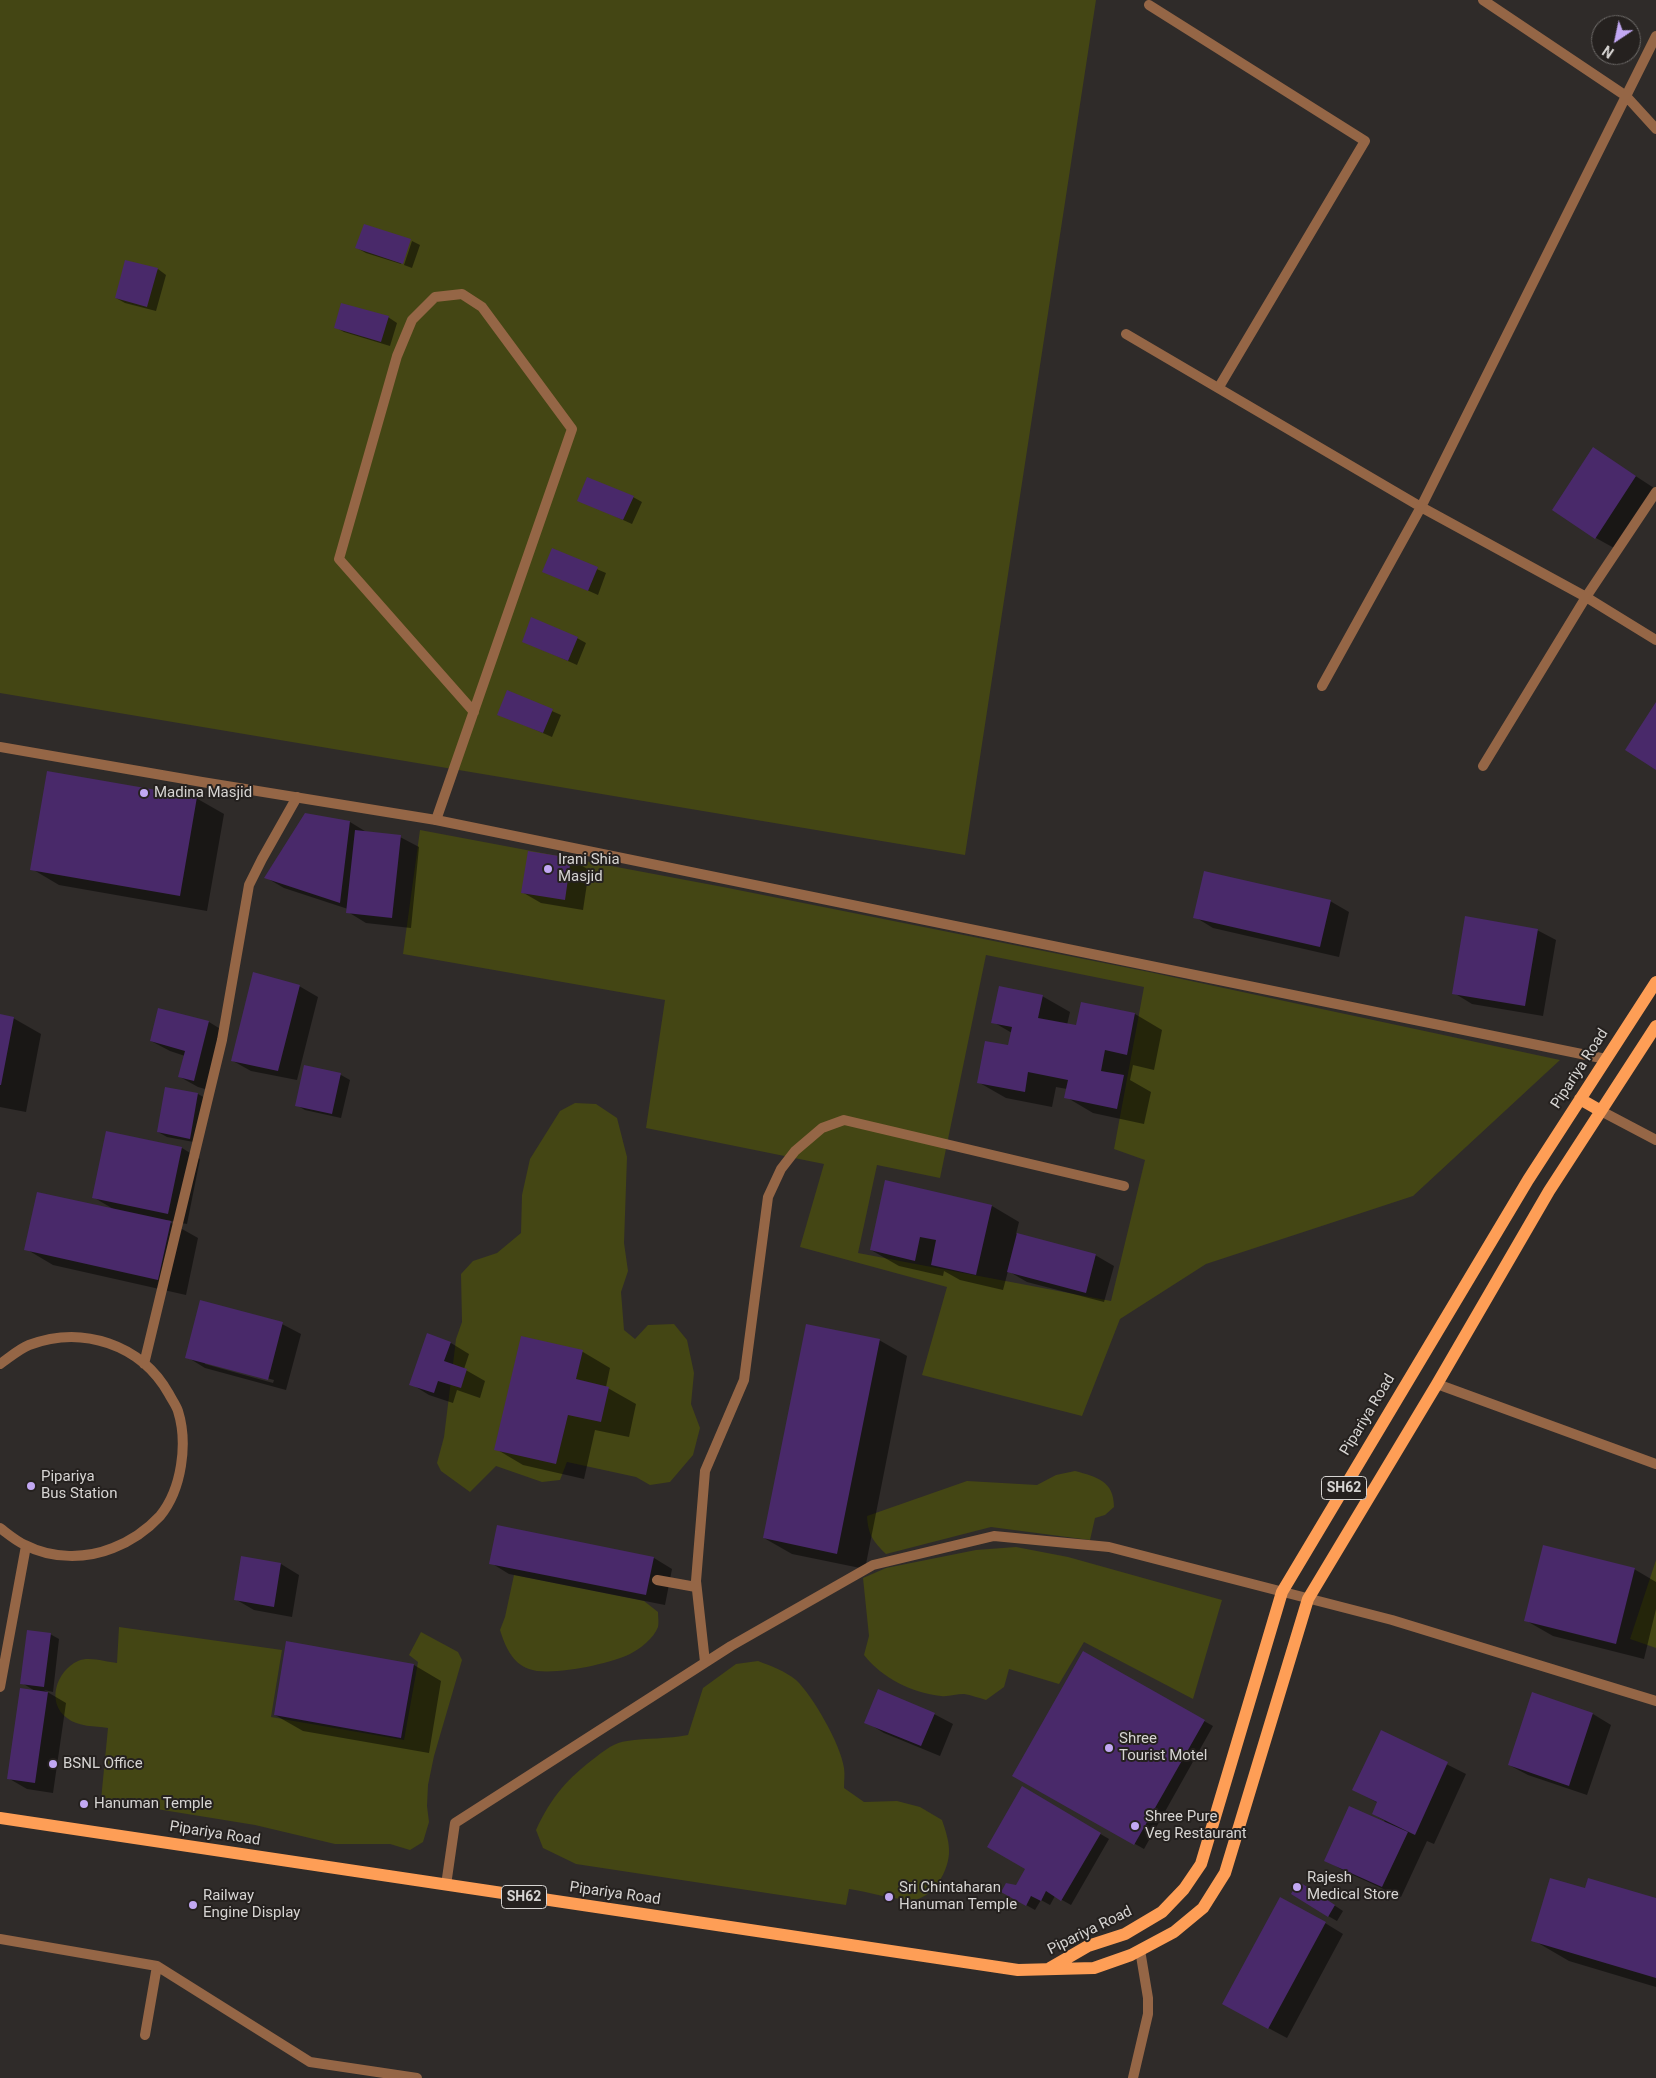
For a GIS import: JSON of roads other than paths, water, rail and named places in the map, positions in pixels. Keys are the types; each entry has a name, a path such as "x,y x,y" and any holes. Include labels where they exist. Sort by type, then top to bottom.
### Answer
{"main road":[{"name":"Pipariya Road","path":"1048,1969 1088,1946 1125,1934 1162,1912 1184,1889 1201,1864 1282,1592 1528,1180 1656,982"},
{"name":"Pipariya Road","path":"0,1818 1018,1970 1094,1968 1140,1950 1174,1932 1203,1908 1225,1873 1308,1599 1437,1384 1549,1191 1656,1026"},
{"path":"1580,1098 1600,1111"}],"street":[{"path":"1483,0 1626,96 1656,129"},
{"path":"1149,5 1365,141 1219,387"},
{"path":"1322,686 1421,507 1656,36"},
{"path":"436,820 474,712 572,430 482,307 462,294 435,297 412,320 397,356 339,559 474,712"},
{"path":"1126,334 1421,507 1586,597 1656,640"},
{"path":"1483,766 1586,597 1656,492"},
{"path":"0,747 436,820 1606,1059"},
{"path":"144,1364 222,1040 250,886 262,860 297,797"},
{"path":"1600,1111 1656,1140"},
{"path":"706,1662 696,1587 705,1471 744,1380 768,1197 781,1168 795,1151 822,1128 844,1120 1124,1186"},
{"path":"0,1364 27,1345 62,1336 98,1339 132,1353 160,1378 178,1411 184,1447 177,1483 160,1515 133,1540 98,1554 62,1556 26,1546 0,1528"},
{"path":"1437,1384 1656,1464"},
{"path":"446,1885 455,1823 731,1646 873,1565 994,1536 1109,1547 1392,1620 1656,1701"},
{"path":"0,1687 26,1546"},
{"path":"657,1580 696,1587"},
{"path":"0,1938 157,1966 310,2062 417,2078"},
{"path":"1133,2078 1148,2014 1148,1998 1140,1950"},
{"path":"146,2035 157,1966"}],"place":[{"name":"Madina Masjid","path":"144,793"},
{"name":"Irani Shia Masjid","path":"548,869"},
{"name":"Pipariya Bus Station","path":"31,1486"},
{"name":"Shree Tourist Motel","path":"1109,1748"},
{"name":"BSNL Office","path":"53,1764"},
{"name":"Hanuman Temple","path":"84,1804"},
{"name":"Shree Pure Veg Restaurant","path":"1135,1826"},
{"name":"Rajesh Medical Store","path":"1297,1887"},
{"name":"Sri Chintaharan Hanuman Temple","path":"889,1897"},
{"name":"Railway Engine Display","path":"193,1905"}]}
